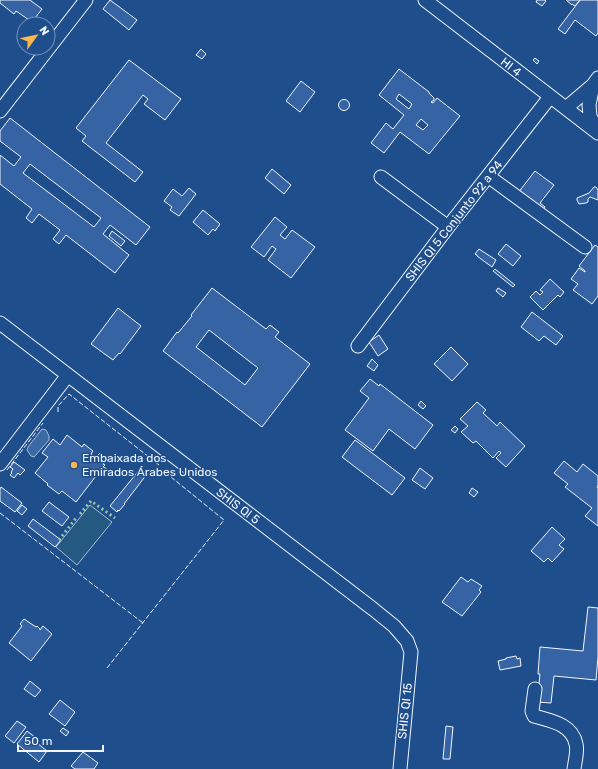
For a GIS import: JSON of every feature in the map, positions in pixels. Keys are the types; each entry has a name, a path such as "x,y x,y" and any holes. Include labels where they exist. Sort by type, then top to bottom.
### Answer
{"street":[{"path":"0,111 86,0"},
{"name":"HI 4","path":"425,0 598,133"},
{"path":"566,108 595,81"},
{"path":"595,81 589,105 590,116 598,133"},
{"name":"SHIS QI 5 Conjunto 92 a 94","path":"358,346 448,227 550,97"},
{"path":"488,176 585,247"},
{"path":"381,177 448,227"},
{"name":"SHIS QI 5","path":"0,323 373,609 394,626 407,641 411,652"},
{"path":"0,464 68,375"},
{"name":"SHIS QI 15","path":"400,769 411,652"},
{"path":"535,689 532,711 534,716 565,726 573,734 577,745 574,769"}],"shaded area":[{"path":"42,429 46,430 49,440 34,457 31,456 27,450 28,447"},
{"path":"90,505 112,522 77,565 56,547"}],"building":[{"path":"0,0 30,0 42,9 37,16 23,16 16,11 14,14 0,3"},
{"path":"110,0 137,20 129,30 103,9"},
{"path":"537,0 546,1 542,6 536,2"},
{"path":"566,0 580,0 575,6"},
{"path":"580,0 598,0 598,33 596,36 575,20 565,34 558,29"},
{"path":"201,49 206,54 202,59 196,55"},
{"path":"535,58 539,61 537,64 533,60"},
{"path":"129,60 181,99 165,120 144,104 148,99 143,95 106,143 143,172 135,182 82,141 86,136 76,128"},
{"path":"399,69 429,92 434,98 431,102 433,103 437,98 460,116 429,154 400,132 384,153 371,143 386,123 393,129 404,115 379,95","holes":["399,94 412,104 409,109 396,99","421,119 428,125 423,130 416,125"]},
{"path":"301,81 315,92 300,112 286,101"},
{"path":"342,100 346,100 348,101 348,109 342,110 339,107 339,103"},
{"path":"10,118 150,227 136,245 110,225 103,234 129,255 115,273 66,235 59,244 53,239 60,230 39,214 32,223 26,218 32,209 0,184 0,155 14,166 21,157 0,141 0,131","holes":["30,164 101,218 94,227 23,173"]},
{"path":"272,169 291,185 284,194 265,178"},
{"path":"535,171 554,185 540,203 545,207 538,217 514,198"},
{"path":"594,187 598,190 598,200 590,197 588,202 579,204 577,198 589,193"},
{"path":"189,188 196,194 179,216 170,210 172,207 164,201 173,189 182,196"},
{"path":"203,210 220,224 215,231 213,229 208,235 193,222"},
{"path":"275,217 287,227 280,235 285,239 292,230 315,247 291,278 268,260 276,249 272,246 264,257 251,247"},
{"path":"112,231 125,241 121,246 109,236"},
{"path":"506,244 521,256 513,266 498,254"},
{"path":"595,245 598,247 598,296 592,304 573,290 578,284 571,279 579,268 585,272 579,266"},
{"path":"479,249 496,260 492,267 475,254"},
{"path":"495,269 515,285 513,287 493,271"},
{"path":"550,279 564,292 560,297 558,295 543,310 530,297 536,291 540,295 543,292 540,290"},
{"path":"212,288 266,329 270,325 279,332 275,337 310,364 262,427 163,351 177,332 178,333 192,316 191,315","holes":["209,330 258,368 245,385 196,347"]},
{"path":"498,288 506,293 503,297 496,291"},
{"path":"118,308 141,326 120,354 119,353 113,360 91,344"},
{"path":"532,312 563,336 556,345 544,336 539,341 521,327"},
{"path":"379,335 388,349 378,356 369,342"},
{"path":"451,347 468,364 452,381 434,364"},
{"path":"372,359 378,365 374,371 367,366"},
{"path":"370,379 379,386 380,384 433,425 415,449 389,429 373,451 345,430 369,398 360,391"},
{"path":"421,401 426,406 423,409 418,405"},
{"path":"477,402 486,410 483,413 497,426 500,422 525,446 506,467 496,458 501,453 499,451 493,458 476,441 473,443 461,432 468,426 460,419"},
{"path":"455,426 458,429 455,433 451,430"},
{"path":"67,435 82,447 84,444 93,451 91,454 96,458 100,453 107,459 103,464 105,465 103,467 107,469 103,475 99,472 76,502 62,491 59,494 35,473 48,457 42,453 53,439 60,445"},
{"path":"355,440 405,478 392,495 342,457"},
{"path":"564,461 577,472 583,464 598,476 598,526 585,516 592,508 565,487 568,484 554,473"},
{"path":"14,462 25,470 20,475 18,473 14,478 10,475 13,469 10,467"},
{"path":"420,468 433,478 425,489 412,480"},
{"path":"140,469 147,474 125,504 117,512 110,506"},
{"path":"1,487 22,503 15,512 0,501"},
{"path":"472,488 478,492 474,497 469,493"},
{"path":"49,502 69,517 62,526 42,511"},
{"path":"22,505 27,509 22,515 17,511"},
{"path":"33,519 61,540 55,547 28,526"},
{"path":"552,527 565,539 559,545 564,549 552,562 548,558 544,562 531,551"},
{"path":"461,577 468,582 471,579 482,586 479,590 481,592 462,616 442,602"},
{"path":"588,607 598,608 598,657 596,680 554,676 551,703 537,702 540,674 538,674 540,647 583,651"},
{"path":"24,619 36,627 37,626 40,630 43,626 52,634 31,661 9,643 22,626 20,624"},
{"path":"516,656 517,659 520,658 521,666 500,670 498,661"},
{"path":"30,681 41,690 35,697 24,689"},
{"path":"60,700 75,712 65,726 49,714"},
{"path":"17,721 26,727 14,743 5,736"},
{"path":"446,726 453,727 450,759 443,759"},
{"path":"63,728 69,732 66,736 60,731"},
{"path":"27,731 39,740 37,743 47,751 39,762 17,744"},
{"path":"83,752 98,763 94,769 75,769 71,766"}],"hedge":[{"path":"80,514 91,501 115,518"},
{"path":"59,540 76,518"}],"fence":[{"path":"58,412 58,406 69,394 159,465"},
{"path":"7,470 43,423"},
{"path":"107,668 224,520 171,477"},
{"path":"0,513 143,623"}],"place":[{"name":"Embaixada dos Emirados Árabes Unidos","path":"74,465"}]}
